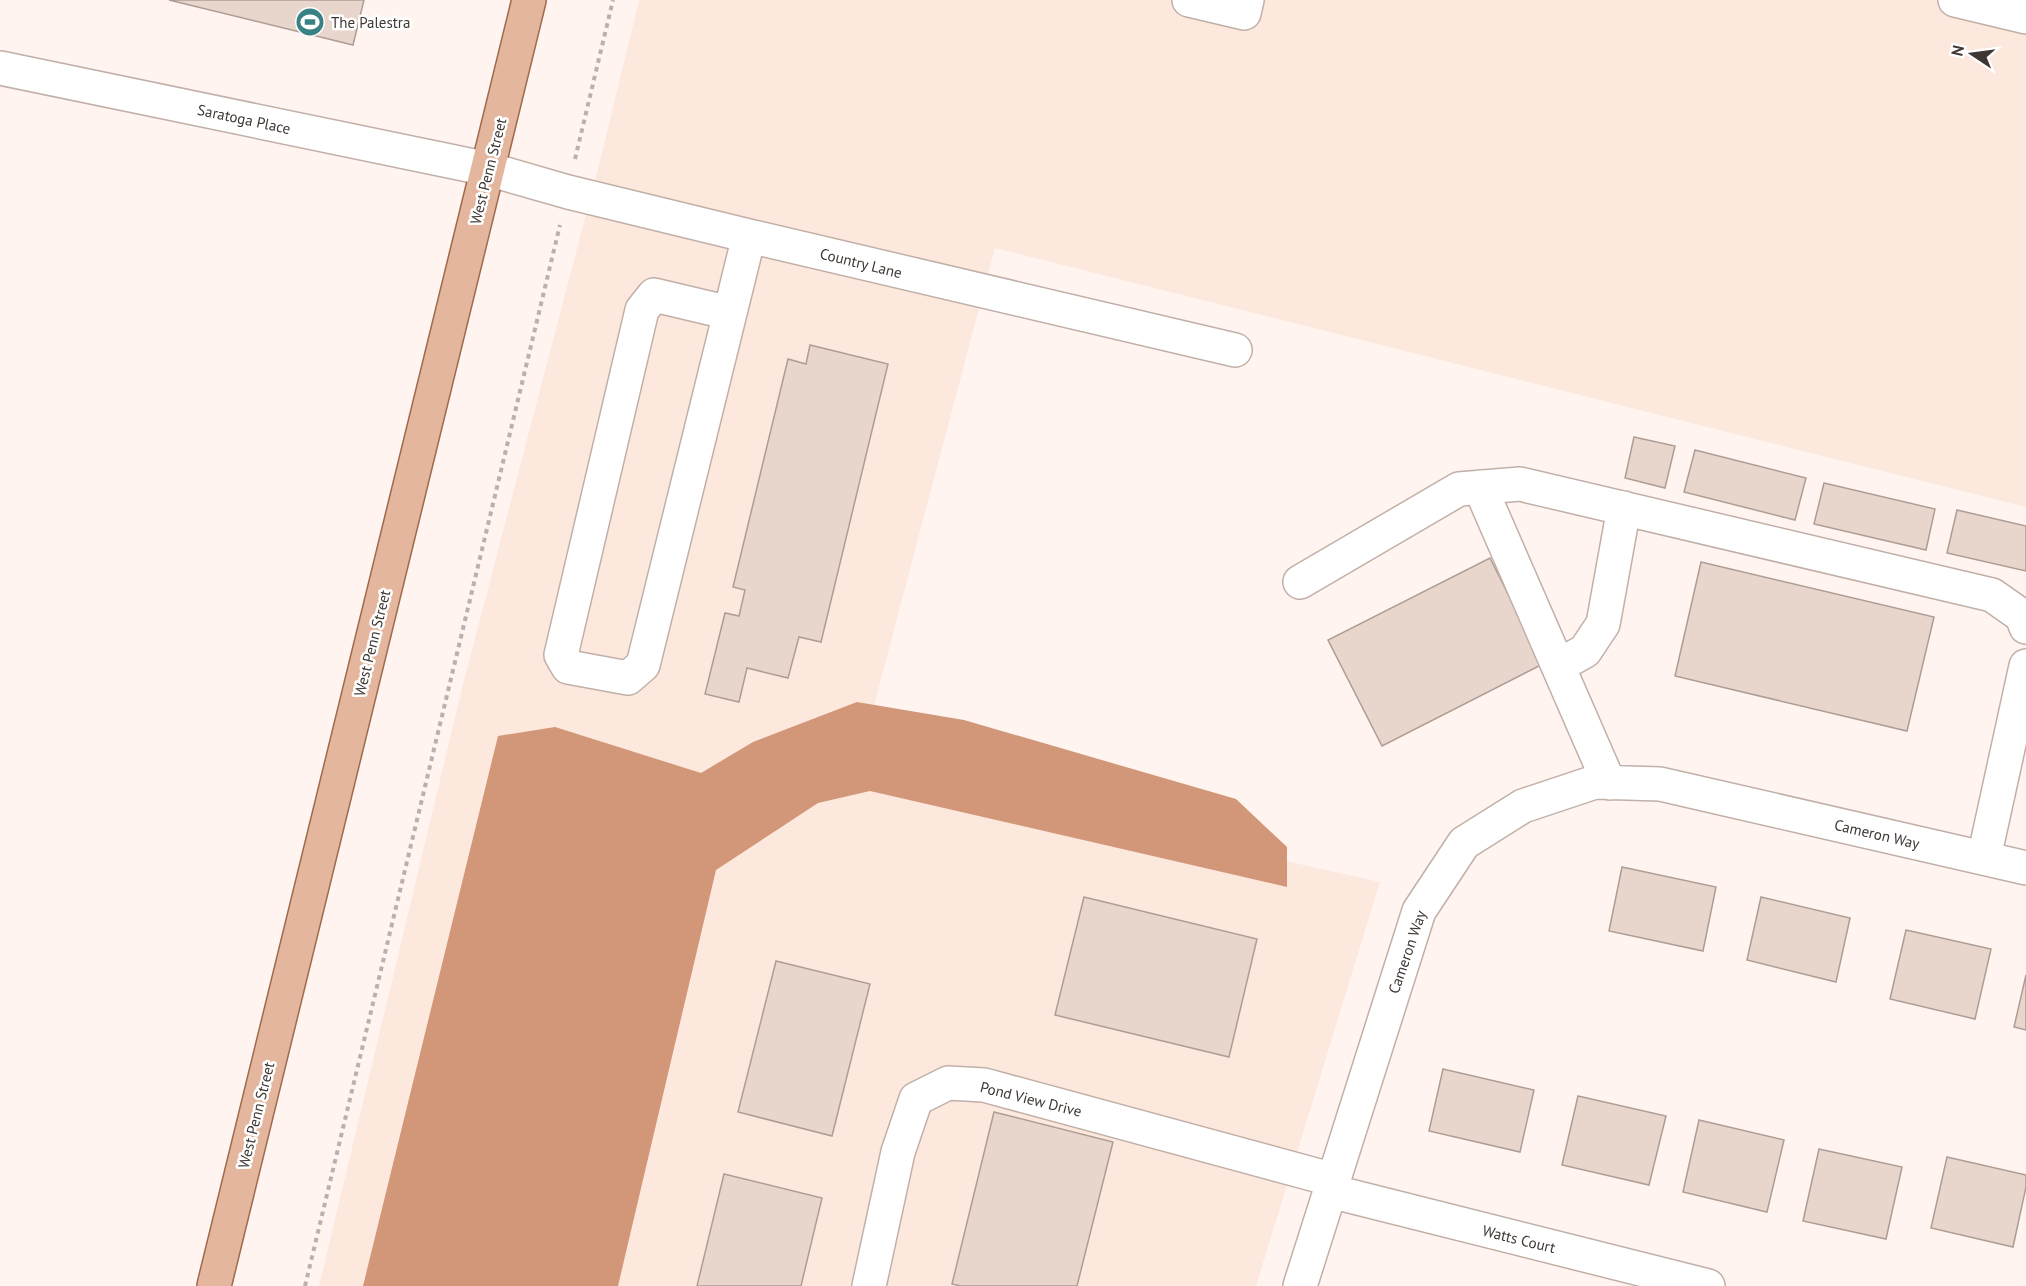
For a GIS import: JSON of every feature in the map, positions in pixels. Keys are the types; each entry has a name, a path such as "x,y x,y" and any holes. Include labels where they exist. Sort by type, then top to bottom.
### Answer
{"main road":[{"name":"West Penn Street","path":"214,1286 529,0"}],"street":[{"path":"1189,0 1244,13 1247,0"},
{"path":"1955,0 2026,17"},
{"name":"Saratoga Place","path":"0,68 488,168"},
{"name":"Country Lane","path":"488,168 568,192 1235,350"},
{"path":"730,313 654,295 642,310 561,656 568,667 628,678 644,665 749,236"},
{"path":"1300,582 1459,489 1520,483 1992,595 2022,616 2026,627"},
{"path":"1480,487 1609,783"},
{"path":"1558,666 1585,651 1603,624 1624,508"},
{"path":"1984,858 2026,666"},
{"name":"Cameron Way","path":"1300,1286 1419,911 1464,843 1523,806 1595,782 1660,784 2026,868"},
{"name":"Pond View Drive","path":"869,1286 898,1152 916,1100 948,1083 984,1086 1332,1185"},
{"name":"Watts Court","path":"1332,1185 1708,1286"}],"path":[{"path":"305,1286 613,0"}],"shaded area":[{"path":"639,0 2026,0 2026,507 995,248 858,766 1380,882 1256,1286 319,1286 462,688 602,153"},
{"path":"857,702 964,720 1236,799 1287,847 1287,887 870,791 818,803 716,870 618,1286 363,1286 498,736 555,727 701,773 753,742"}],"building":[{"name":"The Palestra","path":"169,0 364,0 353,45"},
{"path":"810,345 888,364 821,642 799,637 788,678 747,668 739,702 705,694 725,613 739,616 745,590 733,587 788,359 806,364"},
{"path":"1634,437 1675,446 1665,488 1625,478"},
{"path":"1695,450 1806,478 1795,520 1684,492"},
{"path":"1824,483 1935,509 1926,550 1814,524"},
{"path":"1957,510 2026,526 2026,571 1947,553"},
{"path":"1490,558 1543,664 1382,746 1328,640"},
{"path":"1701,562 1934,617 1907,731 1675,676"},
{"path":"1622,867 1716,887 1703,951 1609,931"},
{"path":"1084,897 1257,939 1229,1057 1055,1015"},
{"path":"1761,897 1850,918 1836,982 1747,960"},
{"path":"1906,930 1991,949 1975,1019 1890,999"},
{"path":"776,961 870,984 832,1136 738,1112"},
{"path":"2026,975 2026,1030 2014,1027"},
{"path":"1443,1069 1534,1090 1520,1152 1429,1131"},
{"path":"1578,1096 1666,1116 1649,1185 1562,1165"},
{"path":"994,1112 1113,1142 1077,1286 961,1286 952,1284"},
{"path":"1699,1120 1784,1140 1767,1212 1683,1192"},
{"path":"1819,1149 1902,1167 1886,1239 1803,1221"},
{"path":"1947,1157 2026,1175 2026,1187 2013,1247 1931,1228"},
{"path":"724,1174 822,1198 801,1286 697,1286"}],"place":[{"name":"The Palestra","path":"310,22"}]}
